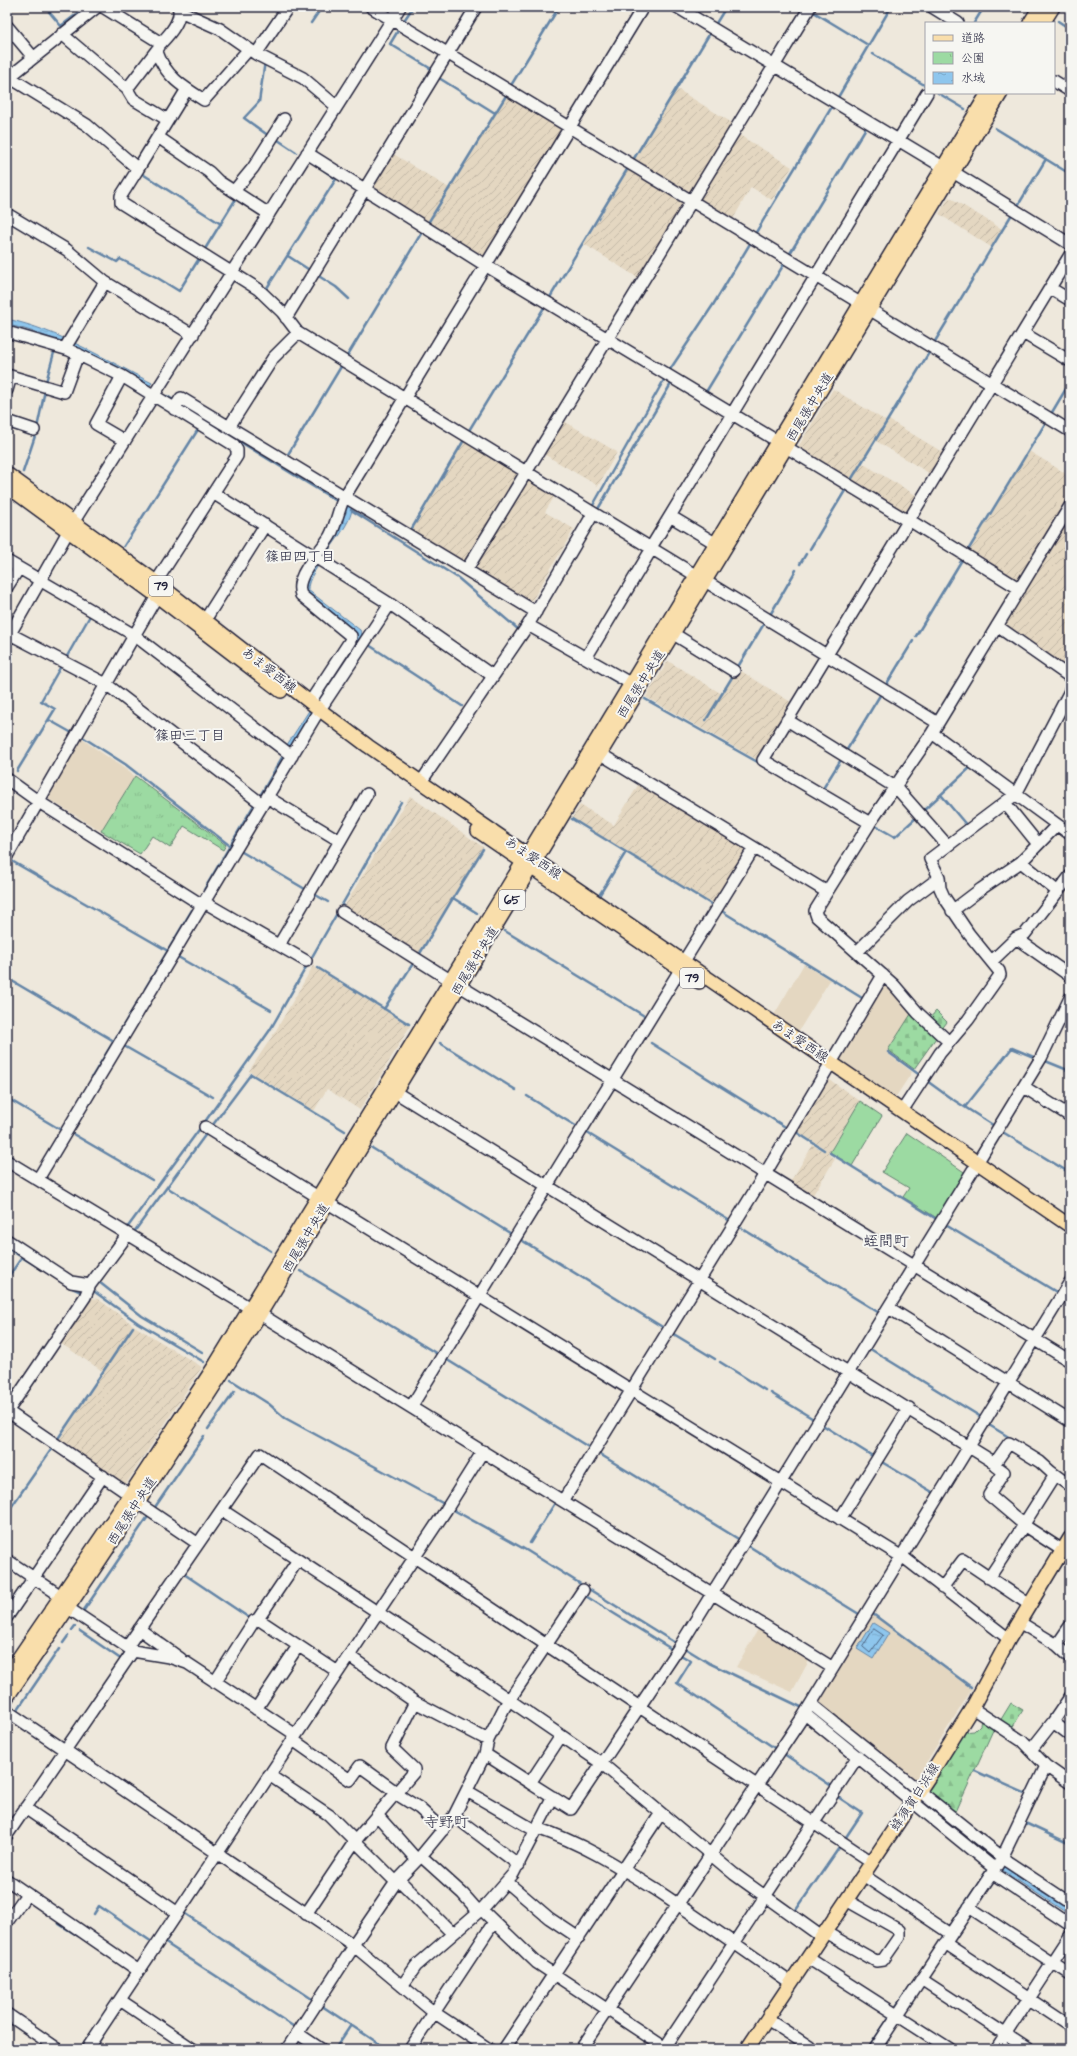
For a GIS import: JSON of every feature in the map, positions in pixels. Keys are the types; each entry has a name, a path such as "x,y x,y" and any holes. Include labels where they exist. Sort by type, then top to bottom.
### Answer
{"main road":[{"path":"1031,22 1040,7"},
{"path":"1044,22 1053,7"},
{"name":"西尾張中央道","path":"948,169 987,94"},
{"name":"西尾張中央道","path":"7,1675 62,1602 134,1499 216,1364 255,1311 529,860 630,683 700,578 948,169 999,94"},
{"name":"西尾張中央道","path":"529,860 599,753 672,633 700,578 715,544 782,444"},
{"name":"あま愛西線","path":"7,474 157,596 312,708 421,782 529,860 975,1166 1070,1226"},
{"name":"あま愛西線","path":"7,486 72,526 156,582 205,620 312,708 357,748 529,860"},
{"name":"西尾張中央道","path":"323,1200 395,1092 455,983"},
{"name":"あま愛西線","path":"829,1066 902,1111 1070,1237"},
{"name":"蜂須賀白浜線","path":"747,2049 916,1796 972,1708 1019,1622 1070,1538"},
{"name":"西尾張中央道","path":"7,1696 62,1602"}],"street":[{"path":"97,7 8,78 87,125 138,169"},
{"path":"103,7 159,47 162,66 171,76 187,89 204,100 253,51 284,8"},
{"path":"371,7 1070,431"},
{"path":"340,841 265,801 106,684 8,636 72,526 336,106 400,7"},
{"path":"286,318 365,191 476,7"},
{"path":"38,1179 292,756 312,708 350,641 351,636 302,595 299,587 301,578 319,559 336,523 343,501 643,7"},
{"path":"677,7 948,169 1070,244"},
{"path":"467,569 810,7"},
{"path":"932,7 956,22"},
{"path":"127,89 169,36 179,9 220,29 253,51 303,78 336,106"},
{"path":"7,26 33,57"},
{"path":"62,34 127,89 133,99 168,120"},
{"path":"1055,82 1070,91"},
{"path":"187,89 121,196 121,203 232,272 264,294 298,333 938,723"},
{"path":"586,658 670,516 926,94"},
{"path":"234,191 253,168 284,119"},
{"path":"158,137 269,214"},
{"path":"307,153 365,191 485,265 909,520 1020,589"},
{"path":"7,214 67,250 105,282 193,335"},
{"path":"870,823 763,760 1070,255"},
{"path":"67,345 105,282"},
{"path":"1050,288 1070,300"},
{"path":"7,332 67,345 78,354 177,406 234,445 237,450 237,456 156,582"},
{"path":"229,427 273,358 298,333"},
{"path":"1023,333 1070,361"},
{"path":"7,390 9,375 64,392 78,354"},
{"path":"122,376 96,424 125,441"},
{"path":"177,406 182,398 343,501 467,569 536,612"},
{"path":"7,421 34,430"},
{"path":"213,493 390,604 493,676"},
{"path":"949,1042 918,1013 894,985 817,917 815,911 870,823 932,733 1020,589 1066,520 1070,506"},
{"path":"421,782 528,625 593,514"},
{"path":"670,516 715,544"},
{"path":"205,620 265,525"},
{"path":"7,561 134,635 292,756"},
{"path":"7,587 19,568"},
{"path":"7,856 157,596"},
{"path":"312,708 390,604"},
{"path":"528,625 630,683"},
{"path":"997,626 1070,677"},
{"path":"672,633 734,670"},
{"path":"902,1111 949,1042 1000,975 992,961 952,911 940,888 939,878 930,859 1016,794 1070,691"},
{"path":"786,720 895,786 947,845"},
{"path":"932,733 1070,834"},
{"path":"599,753 827,892"},
{"path":"7,779 39,802 203,903 306,961"},
{"path":"279,945 367,794"},
{"path":"1005,803 1038,844"},
{"path":"952,911 981,888 1021,862 1057,825"},
{"path":"411,1407 754,848"},
{"path":"1021,862 1058,892"},
{"path":"992,961 1016,938 1025,934 1070,876"},
{"path":"857,952 908,901 939,878"},
{"path":"342,912 1070,1361"},
{"path":"1016,938 1070,976"},
{"path":"564,1501 765,1174 883,975"},
{"path":"485,1754 571,1809 681,1644 889,1308 1024,1087 1070,998"},
{"path":"1024,1087 1070,1116"},
{"path":"395,1092 909,1408 995,1463 996,1466 1004,1472 989,1495 1024,1525 1062,1550"},
{"path":"205,1127 901,1557 1010,1639"},
{"path":"7,1161 255,1311 833,1668"},
{"path":"128,1234 90,1285 85,1297 7,1411 103,1476 197,1543"},
{"path":"7,1240 71,1282 90,1285"},
{"path":"581,2049 808,1709 1070,1282"},
{"path":"889,1308 1070,1421"},
{"path":"840,1519 909,1408"},
{"path":"995,1463 1009,1443 1040,1462 1070,1486"},
{"path":"87,2049 218,1855 269,1775 448,1507 483,1451"},
{"path":"7,1835 65,1751 130,1649 139,1629 197,1543 222,1510 260,1454 872,1862"},
{"path":"989,1578 1055,1475"},
{"path":"7,1617 103,1476"},
{"path":"222,1510 509,1700 601,1764 764,1897 823,1935 876,1961 882,1960 899,1937 899,1930 846,1900"},
{"path":"7,1560 34,1578 62,1602 130,1649 169,1657 187,1663"},
{"path":"215,1682 254,1621 258,1619 298,1560"},
{"path":"942,1588 963,1560 1030,1605"},
{"path":"286,2049 397,1880 419,1858 454,1816 485,1754 488,1740 509,1700 583,1590"},
{"path":"258,1619 338,1672"},
{"path":"1019,1622 1057,1645 1070,1657"},
{"path":"1057,1645 1070,1626"},
{"path":"139,1629 256,1709 350,1780 360,1766 419,1808 443,1830"},
{"path":"256,1709 298,1646"},
{"path":"349,1656 415,1702 488,1740"},
{"path":"1031,1750 1054,1722 1070,1697"},
{"path":"306,1914 356,1841 414,1772 414,1769 392,1748 415,1702"},
{"path":"972,1708 1022,1741 1046,1766 1070,1783"},
{"path":"808,1709 858,1756 916,1796"},
{"path":"808,1709 916,1796 997,1866 1070,1925"},
{"path":"7,1711 354,1946 434,2013 489,2049"},
{"path":"1054,1722 1070,1735"},
{"path":"530,1783 561,1736"},
{"path":"377,1815 419,1858 463,1894 537,1963 665,2049 858,1756"},
{"path":"874,2049 997,1866 1046,1766"},
{"path":"269,1775 329,1815 453,1934"},
{"path":"466,1792 536,1829 588,1848 678,1904 791,1983"},
{"path":"402,1986 416,1966 479,1910 507,1882 519,1865 553,1797"},
{"path":"25,1808 178,1913"},
{"path":"504,2049 661,1813"},
{"path":"454,1816 519,1865"},
{"path":"997,1866 1070,1903"},
{"path":"863,1875 1029,1999 1070,2026"},
{"path":"7,1880 139,1971"},
{"path":"507,1882 549,1918 579,1938"},
{"path":"7,1922 27,1894"},
{"path":"969,1907 1070,1974"},
{"path":"410,2049 494,1922"},
{"path":"996,2049 1070,1936"},
{"path":"808,1958 950,2049"},
{"path":"921,1979 1028,2049"},
{"path":"120,2000 193,2049"},
{"path":"7,2014 58,2049"},
{"path":"767,2020 813,2049"},
{"path":"297,2033 321,2049"}],"shaded area":[{"path":"677,89 734,124 691,194 688,194 633,162"},
{"path":"508,93 563,127 564,131 486,257 483,259 428,225"},
{"path":"736,133 792,167 772,200 751,187 732,221 698,200"},
{"path":"392,153 449,188 426,224 371,187"},
{"path":"629,168 684,201 686,204 640,279 584,244"},
{"path":"949,197 1002,229 991,247 939,214"},
{"path":"833,389 886,421 850,481 799,450 798,447"},
{"path":"562,420 617,452 598,486 542,453"},
{"path":"889,420 944,453 932,475 876,441"},
{"path":"466,439 521,472 466,565 411,532"},
{"path":"1029,451 1070,476 1070,501 1019,583 968,553"},
{"path":"862,463 919,497 910,513 905,514 851,482"},
{"path":"531,479 556,494 545,512 574,529 530,604 472,568 526,480"},
{"path":"1067,524 1070,526 1070,673 1004,627 1003,623 1064,525"},
{"path":"668,661 722,694 738,669 794,704 759,761 646,697"},
{"path":"79,737 135,776 101,831 45,797"},
{"path":"640,782 749,849 715,906 572,818 580,805 614,825"},
{"path":"410,796 483,847 417,956 342,910"},
{"path":"804,964 830,980 798,1032 774,1015"},
{"path":"313,966 410,1026 360,1110 327,1089 314,1111 249,1071 275,1032"},
{"path":"884,981 913,1011 887,1053 912,1072 895,1098 839,1060 838,1055"},
{"path":"830,1080 860,1101 828,1154 835,1159 811,1198 789,1184 813,1145 823,1151 825,1149 795,1131 826,1081"},
{"path":"87,1297 98,1299 136,1327 202,1367 124,1487 57,1443 104,1372 57,1341"},
{"path":"873,1615 972,1689 914,1782 817,1704"},
{"path":"760,1626 811,1657 792,1692 736,1667"}],"green space":[{"path":"135,776 226,845 223,850 184,826 170,848 152,836 140,854 101,831"},
{"path":"913,1011 938,1035 914,1069 888,1050"},
{"path":"936,1011 947,1022 941,1030 929,1019"},
{"path":"860,1101 882,1116 852,1166 830,1152"},
{"path":"907,1133 967,1174 940,1220 903,1197 909,1188 882,1172"},
{"path":"1011,1703 1023,1710 1012,1728 1000,1721"},
{"path":"981,1719 994,1728 954,1816 925,1793 963,1732 974,1731 980,1725"}],"water":[{"path":"7,319 45,330 81,346 152,383 149,386 60,342 24,329 7,325"},
{"path":"344,503 352,508 350,517 338,538 314,572 309,582 308,590 360,630 362,634 320,700 317,701 289,750 285,748 355,639 303,592 304,581 346,513 346,509 342,506"},
{"path":"873,1623 889,1633 873,1659 857,1649"},
{"path":"922,1800 1028,1882 1070,1909 1070,1915 994,1865 919,1804"}],"waterway":[{"path":"45,7 61,26 86,7"},
{"path":"311,23 322,7"},
{"path":"403,22 413,7"},
{"path":"510,87 559,7"},
{"path":"715,25 726,7"},
{"path":"837,99 891,7"},
{"path":"975,22 984,7"},
{"path":"812,11 868,45"},
{"path":"1058,21 1070,29"},
{"path":"399,29 390,44 433,70"},
{"path":"633,160 710,33"},
{"path":"873,54 925,85"},
{"path":"265,61 259,102 244,118 269,136"},
{"path":"439,78 495,113"},
{"path":"428,223 507,94"},
{"path":"940,94 965,109"},
{"path":"755,234 833,105"},
{"path":"789,255 867,126"},
{"path":"995,128 1070,174"},
{"path":"259,168 277,140"},
{"path":"278,140 296,152"},
{"path":"1017,207 1046,159"},
{"path":"265,291 336,179 318,166"},
{"path":"549,299 628,168"},
{"path":"141,173 221,224"},
{"path":"205,249 237,197"},
{"path":"934,343 1012,214"},
{"path":"346,358 422,232"},
{"path":"669,371 713,305 751,242"},
{"path":"89,247 117,262 120,259 156,277 179,291 200,257"},
{"path":"288,256 311,271"},
{"path":"704,391 706,392 784,264"},
{"path":"317,275 336,287 349,299"},
{"path":"468,432 545,306"},
{"path":"46,382 55,349"},
{"path":"851,480 930,351"},
{"path":"287,456 342,365"},
{"path":"592,507 665,378"},
{"path":"598,509 672,382"},
{"path":"1051,414 1070,382"},
{"path":"37,428 45,390"},
{"path":"167,396 175,401"},
{"path":"180,405 340,503"},
{"path":"967,552 1046,422"},
{"path":"124,546 199,428"},
{"path":"23,472 36,433"},
{"path":"411,530 464,440"},
{"path":"810,549 846,489"},
{"path":"351,510 458,578 519,630"},
{"path":"800,564 806,554"},
{"path":"916,636 963,558"},
{"path":"770,615 796,570"},
{"path":"66,658 91,614"},
{"path":"736,670 765,622"},
{"path":"886,685 913,641"},
{"path":"369,645 462,706"},
{"path":"17,771 55,709 41,701 61,666"},
{"path":"601,673 618,683"},
{"path":"706,720 734,674"},
{"path":"845,753 882,692"},
{"path":"645,699 761,764"},
{"path":"49,720 72,733"},
{"path":"81,736 125,764 229,845"},
{"path":"261,794 284,754"},
{"path":"824,787 842,758"},
{"path":"923,811 972,766"},
{"path":"942,796 968,827"},
{"path":"204,1123 270,1030 401,802"},
{"path":"204,890 254,805"},
{"path":"873,826 874,825 895,837 918,816"},
{"path":"572,819 714,906"},
{"path":"477,913 453,898 483,849"},
{"path":"242,852 305,889"},
{"path":"600,894 626,852"},
{"path":"10,860 168,951"},
{"path":"314,894 328,902"},
{"path":"419,955 453,898"},
{"path":"145,989 192,910"},
{"path":"720,910 862,998"},
{"path":"505,931 646,1017 645,1019"},
{"path":"178,957 271,1010"},
{"path":"384,1009 414,962"},
{"path":"318,968 409,1024"},
{"path":"7,978 114,1041"},
{"path":"92,1077 138,1001"},
{"path":"440,1043 516,1090"},
{"path":"651,1043 787,1128"},
{"path":"124,1046 213,1097"},
{"path":"965,1107 1012,1048 1036,1058"},
{"path":"888,1052 921,1076"},
{"path":"1043,1060 1070,1071"},
{"path":"212,1126 251,1074 345,1131"},
{"path":"927,1081 996,1127"},
{"path":"527,1096 579,1128"},
{"path":"7,1098 61,1130"},
{"path":"127,1228 201,1127"},
{"path":"584,1131 730,1221"},
{"path":"1001,1131 1070,1173"},
{"path":"796,1132 824,1150"},
{"path":"73,1134 152,1180"},
{"path":"134,1232 206,1134"},
{"path":"372,1148 513,1235"},
{"path":"830,1153 938,1220"},
{"path":"168,1188 271,1251"},
{"path":"944,1224 1058,1293"},
{"path":"738,1226 881,1314"},
{"path":"518,1238 664,1328"},
{"path":"7,1248 54,1277"},
{"path":"7,1279 22,1257"},
{"path":"301,1271 439,1355"},
{"path":"102,1278 99,1282 142,1316 202,1352"},
{"path":"68,1286 81,1292"},
{"path":"95,1292 138,1323 204,1362"},
{"path":"1066,1299 1070,1301"},
{"path":"57,1440 133,1327"},
{"path":"672,1333 715,1359"},
{"path":"867,1347 981,1417"},
{"path":"444,1358 590,1448"},
{"path":"720,1362 765,1390"},
{"path":"231,1380 269,1404 285,1418 446,1505"},
{"path":"208,1429 235,1391"},
{"path":"771,1393 815,1420"},
{"path":"821,1424 874,1457"},
{"path":"989,1425 1012,1439"},
{"path":"153,1510 204,1436"},
{"path":"7,1513 53,1447"},
{"path":"598,1453 740,1540"},
{"path":"880,1461 934,1493"},
{"path":"530,1543 555,1503"},
{"path":"450,1508 526,1550 677,1644"},
{"path":"84,1610 149,1515"},
{"path":"747,1545 859,1614"},
{"path":"184,1574 251,1619"},
{"path":"584,1595 673,1650"},
{"path":"873,1614 971,1687"},
{"path":"72,1630 75,1626"},
{"path":"80,1631 122,1660"},
{"path":"63,1643 68,1636"},
{"path":"683,1647 709,1663 805,1709"},
{"path":"16,1712 59,1649"},
{"path":"679,1654 691,1661 677,1683 776,1749"},
{"path":"810,1711 840,1736"},
{"path":"784,1754 833,1787"},
{"path":"881,1769 913,1795"},
{"path":"975,1771 1029,1795"},
{"path":"835,1795 862,1813 844,1840"},
{"path":"1023,1822 1070,1844"},
{"path":"796,1910 841,1845"},
{"path":"955,1918 988,1869"},
{"path":"94,1914 99,1906 152,1942"},
{"path":"186,1910 184,1913 312,1999"},
{"path":"59,1924 78,1936"},
{"path":"164,1942 296,2028"},
{"path":"895,2008 913,1982"},
{"path":"322,2006 387,2049"},
{"path":"868,2049 890,2016"},
{"path":"335,2049 351,2025"}],"district":[{"name":"篠田四丁目","path":"300,557"},
{"name":"篠田三丁目","path":"190,736"},
{"name":"蛭間町","path":"886,1241"},
{"name":"寺野町","path":"446,1822"}]}
